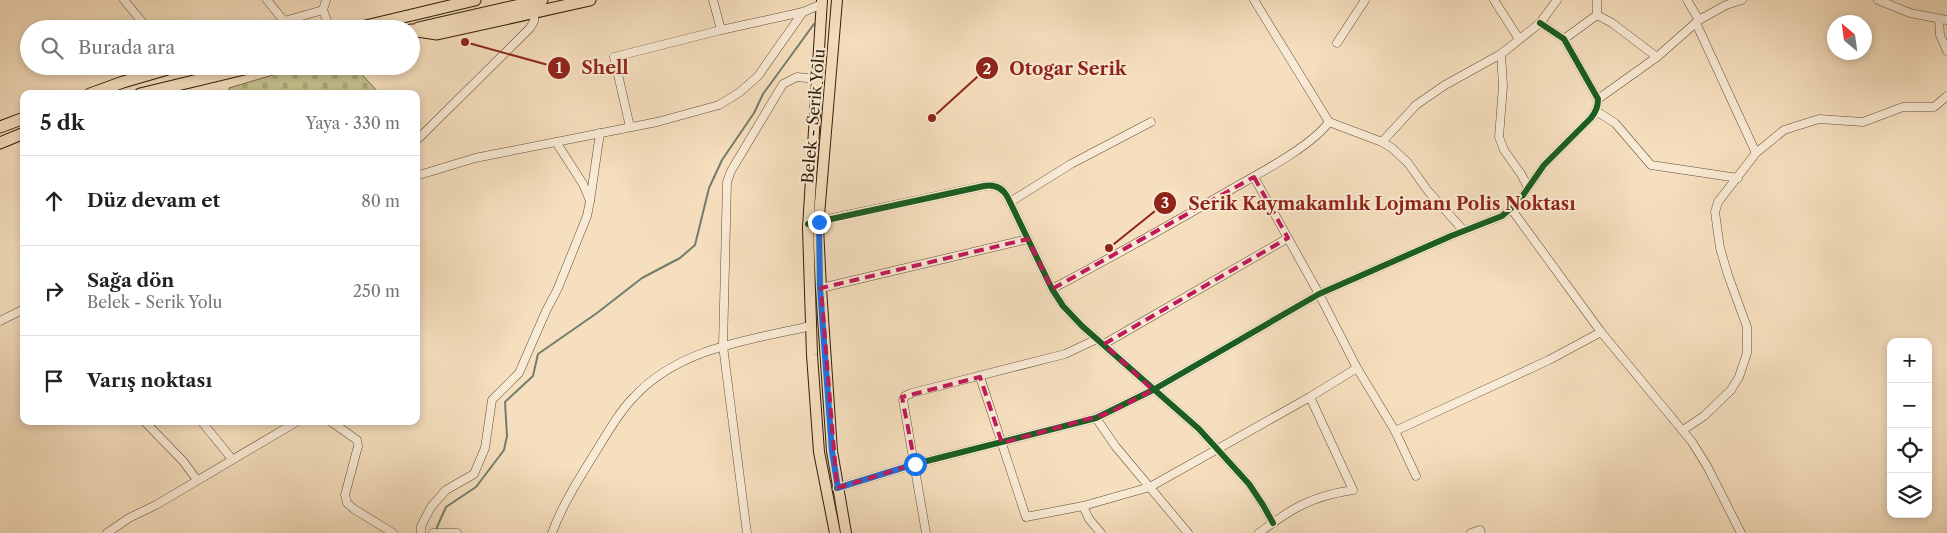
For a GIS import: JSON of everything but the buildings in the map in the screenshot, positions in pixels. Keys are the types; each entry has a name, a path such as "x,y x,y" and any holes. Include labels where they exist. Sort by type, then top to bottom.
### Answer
{"highway":[{"path":"419,14 459,0"},
{"path":"393,20 475,0"},
{"path":"420,28 542,0"},
{"path":"420,31 437,34 590,0"},
{"path":"101,90 147,75"},
{"path":"157,90 219,75"},
{"path":"0,127 20,120"},
{"path":"0,143 20,136"}],"main road":[{"name":"Belek - Serik Yolu","path":"837,0 819,222 820,288 832,451 846,533"},
{"name":"Belek - Serik Yolu","path":"822,2 808,224 811,326 819,452 835,533"}],"street":[{"path":"124,0 141,20"},
{"path":"267,0 282,20"},
{"path":"326,0 323,10 327,20"},
{"path":"714,0 721,30"},
{"path":"1254,0 1329,122 1382,142 1404,159 1428,191 1464,231"},
{"path":"1337,43 1364,0"},
{"path":"1494,0 1519,39"},
{"path":"1382,142 1416,105 1430,94 1502,54 1540,23 1557,0"},
{"path":"1597,0 1598,15"},
{"path":"1687,0 1756,153"},
{"path":"1598,99 1657,57 1697,21 1726,5 1742,0"},
{"path":"1878,0 1910,13 1943,19 1940,35 1947,51"},
{"path":"630,128 614,57 803,12 822,2"},
{"path":"298,20 323,10"},
{"path":"420,137 530,28 534,21 534,12"},
{"path":"420,175 475,158 630,128 719,105 740,92 758,76 803,12"},
{"path":"1564,39 1598,15"},
{"path":"1598,15 1612,23 1657,57"},
{"path":"838,488 915,464 1096,418 1153,390 1319,294 1502,216 1512,210 1544,165 1591,118 1596,111 1598,99 1564,39 1554,30 1540,23"},
{"path":"1502,54 1503,86 1499,137 1504,150 1528,187"},
{"path":"747,533 723,346 727,182 729,174 783,84 797,77 817,78"},
{"path":"1683,430 1704,416 1731,390 1739,377 1747,353 1747,327 1723,260 1715,212 1718,202 1756,153 1784,130 1801,124 1819,119 1863,122 1903,107 1934,107 1947,96"},
{"path":"1596,111 1615,122 1651,165 1738,178"},
{"path":"1010,202 1072,164 1151,122"},
{"path":"1052,289 1131,247 1254,177 1310,142 1329,122"},
{"path":"421,533 421,526 431,507 446,490 474,474 485,448 492,400 519,373 576,246 587,216 600,133"},
{"path":"556,142 583,184 590,201"},
{"path":"1254,177 1319,294 1357,368 1395,431 1416,476"},
{"path":"808,224 989,185 1002,189 1052,289 1063,306 1153,390 1199,429 1256,494 1273,523"},
{"path":"1512,210 1601,332 1657,402 1683,430 1707,466 1738,532"},
{"path":"926,533 903,400 905,396 912,392 980,377 1065,354 1100,341 1288,238"},
{"path":"820,288 1028,239"},
{"path":"0,321 20,311"},
{"path":"552,533 570,494 618,416 633,397 660,374 694,356 723,346 811,326"},
{"path":"1395,431 1549,360 1601,332"},
{"path":"980,377 1026,517 1083,506 1150,487 1310,397 1357,368"},
{"path":"1259,533 1306,502 1324,495 1353,490 1310,397"},
{"path":"1096,418 1116,447 1188,533"},
{"path":"148,425 183,461 197,480"},
{"path":"203,425 232,459"},
{"path":"107,533 129,518 156,505 291,425"},
{"path":"336,425 357,440 358,446 345,495 347,502 354,509 393,533"},
{"path":"1083,506 1089,519 1101,533"},
{"path":"1471,533 1480,530 1482,533"},
{"path":"433,533 457,533"}],"highlighted area":[{"path":"1254,177 1288,238 1104,344 1153,390 1109,413 1002,443 980,377 902,397 915,464 837,488 821,288 1028,239 1052,289"}],"green space":[{"path":"273,75 362,75 376,90 229,90 229,88"}],"waterway":[{"path":"437,530 446,507 476,487 504,450 507,436 505,402 533,376 538,354 597,313 642,278 680,258 695,245 709,188 722,160 754,113 763,94 814,24"}],"cycle path":[{"path":"837,488 915,464 1096,418 1153,390 1319,294 1451,236 1502,216 1519,201 1544,165 1591,118 1598,104 1598,99 1564,39 1540,23"},
{"path":"808,224 984,186 995,186 1001,189 1008,198 1052,289 1063,306 1082,326 1199,429 1249,484 1273,523"}],"place":[{"name":"Shell","path":"465,42"},
{"name":"Otogar Serik","path":"932,118"},
{"name":"Serik Kaymakamlık Lojmanı Polis Noktası","path":"1109,248"}],"route":[{"path":"819,222 820,288 832,451 838,488 915,464"}]}
